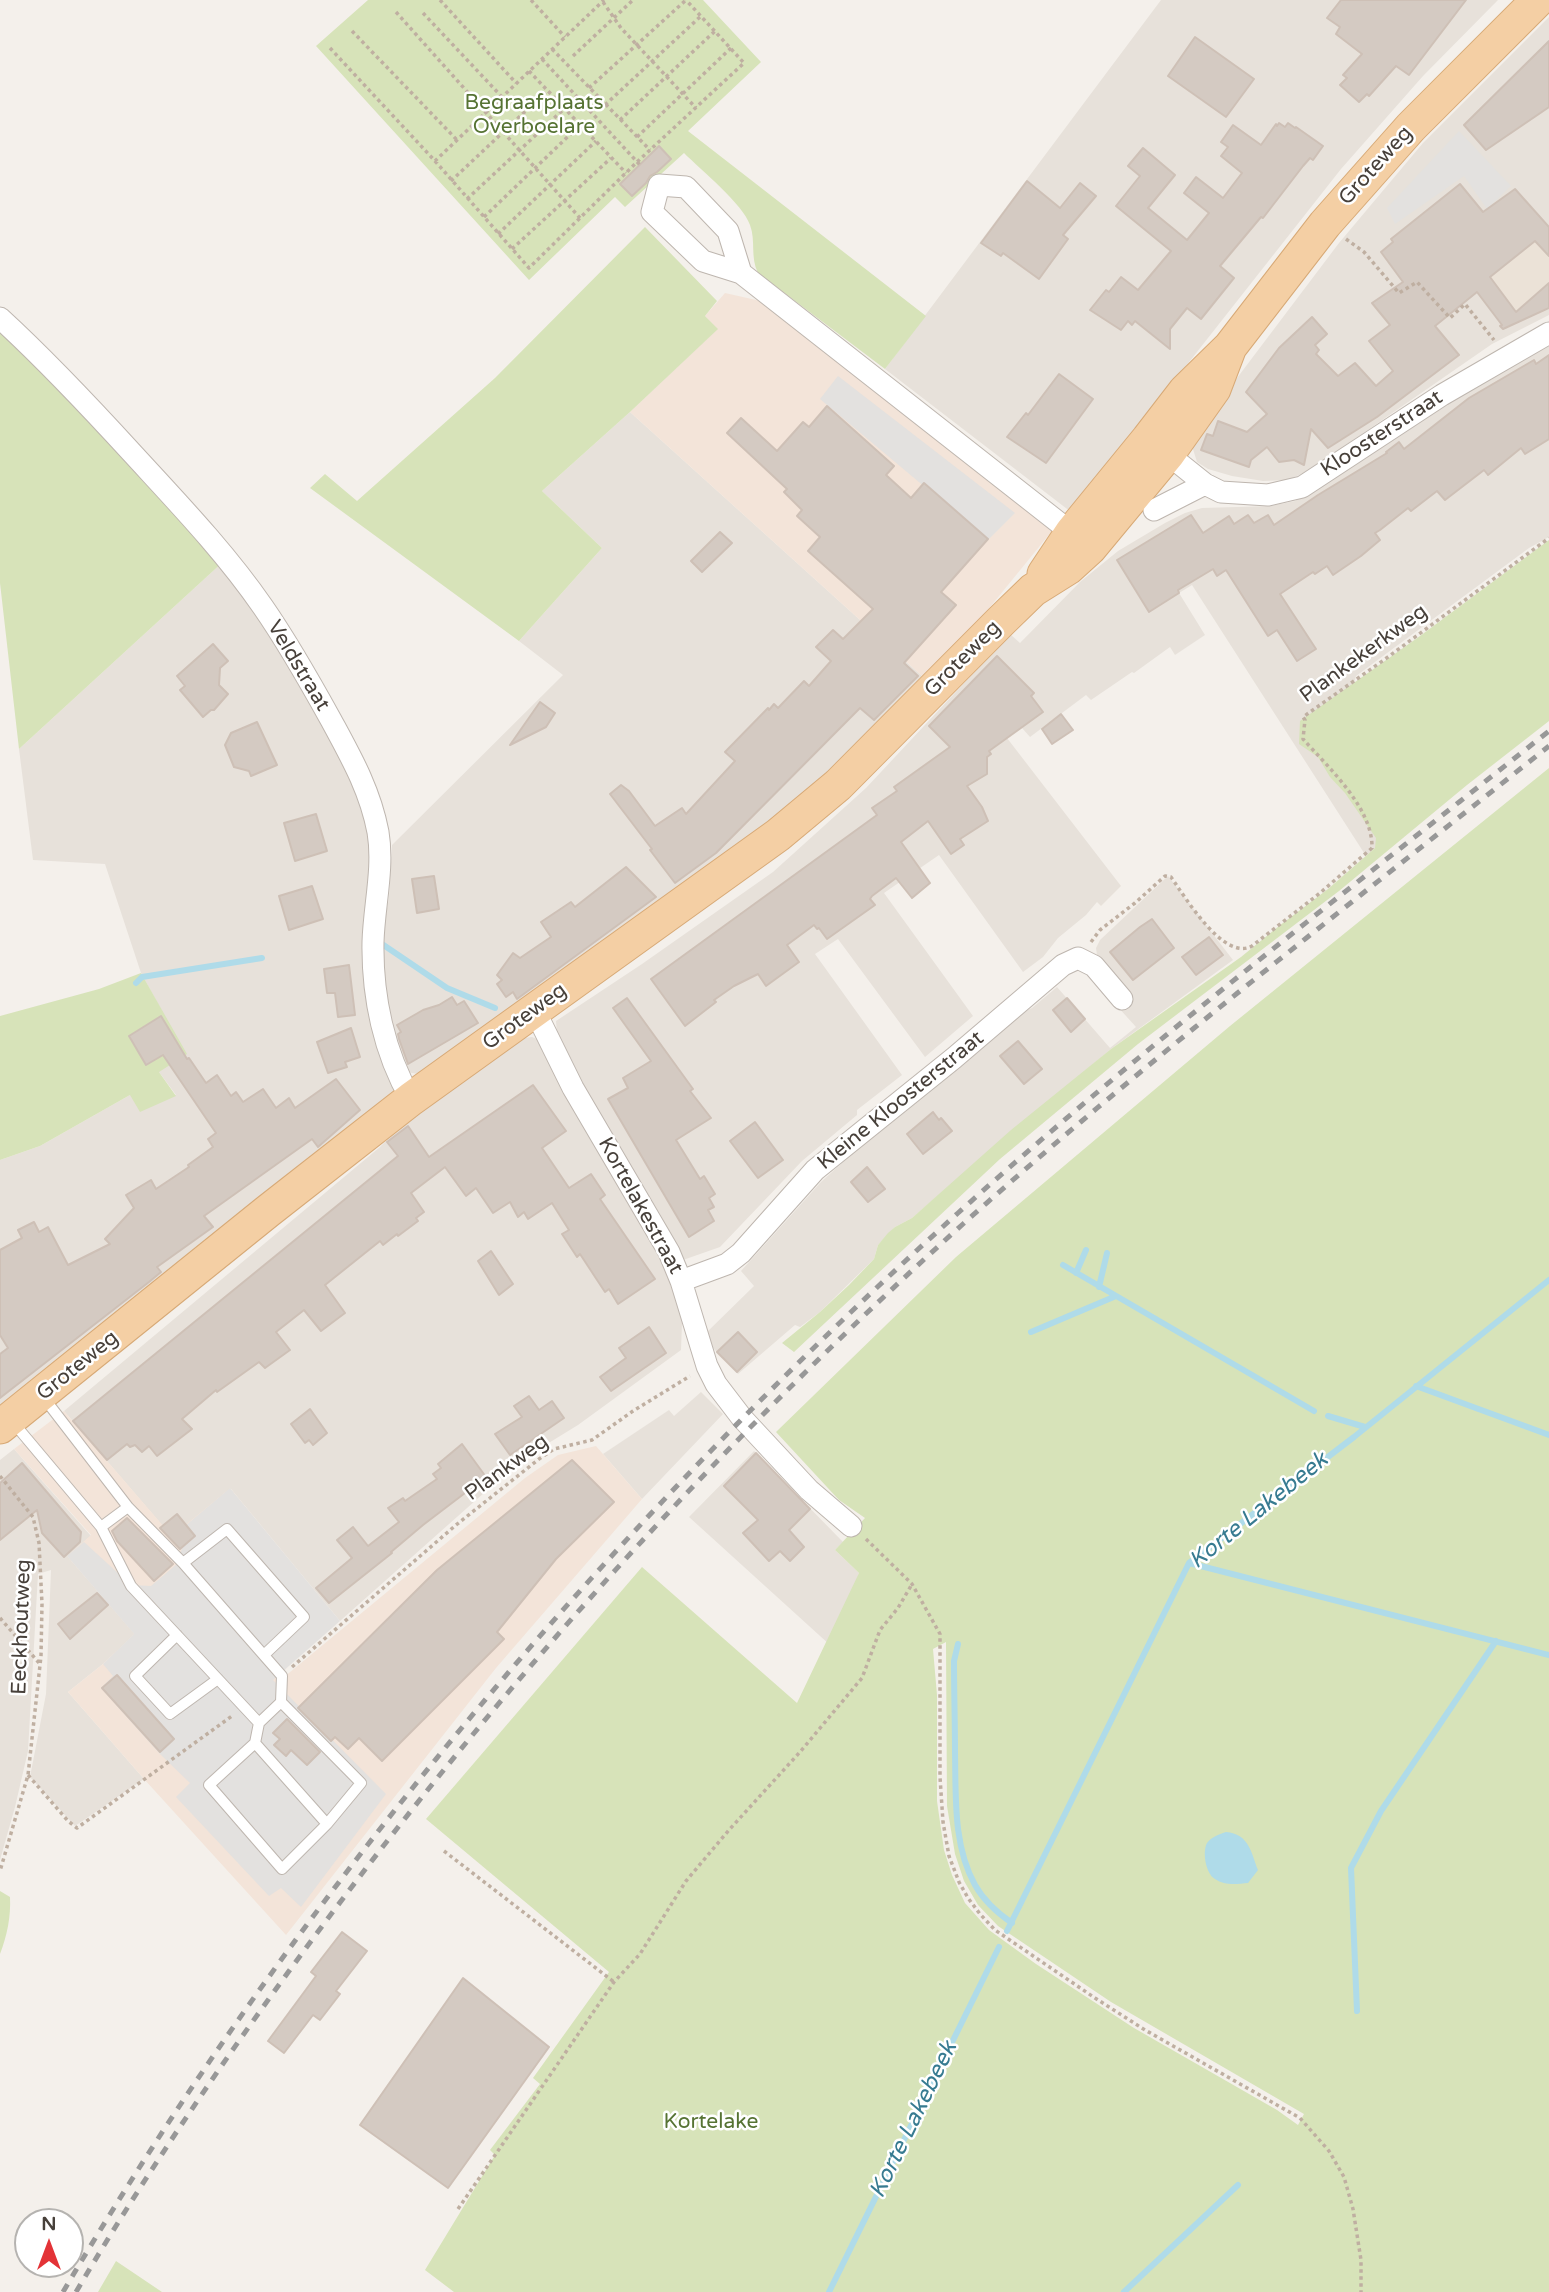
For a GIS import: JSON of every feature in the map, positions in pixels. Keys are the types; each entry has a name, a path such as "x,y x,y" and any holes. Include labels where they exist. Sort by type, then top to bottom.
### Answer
{"main road":[{"name":"Groteweg","path":"5,1423 268,1211 411,1100 788,827 838,785 1081,540 1158,447 1185,391 1230,347 1325,224 1411,127 1538,0"}],"street":[{"path":"741,273 728,231 686,187 659,185 652,212 703,261 741,273 1081,540"},
{"name":"Veldstraat","path":"0,318 32,347 205,533 255,597 312,685 367,788 378,833 380,858 373,943 377,996 385,1038 398,1077 411,1100"},
{"name":"Kloosterstraat","path":"1158,447 1205,484 1221,492 1268,495 1302,487 1442,395 1549,332"},
{"path":"1154,509 1205,484"},
{"path":"1078,958 1094,966 1122,999"},
{"name":"Kleine Kloosterstraat","path":"681,1281 734,1259 815,1170 944,1067 1063,965 1078,958"},
{"name":"Kortelakestraat","path":"534,1009 573,1088 669,1252 681,1281 707,1366 716,1384 742,1418 809,1490 851,1526"}],"lane":[{"path":"42,1395 128,1507 183,1563 282,1676 281,1702 259,1723 255,1743 209,1785 282,1869 327,1824 361,1783 281,1702"},
{"path":"5,1423 101,1527 131,1586 259,1723"},
{"path":"101,1527 128,1507"},
{"path":"183,1563 227,1529 304,1617 265,1654"},
{"path":"177,1635 135,1676 170,1714 218,1679"},
{"path":"255,1743 327,1824"}],"path":[{"path":"440,0 516,83"},
{"path":"531,0 565,37"},
{"path":"435,161 603,0 636,45 696,108"},
{"path":"573,56 633,0"},
{"path":"330,48 529,268 744,63 686,0 589,88"},
{"path":"396,12 580,218"},
{"path":"423,13 502,97"},
{"path":"605,104 701,16"},
{"path":"620,120 715,31"},
{"path":"352,32 457,140"},
{"path":"637,137 731,48"},
{"path":"552,50 650,150"},
{"path":"541,59 639,163"},
{"path":"529,71 626,173"},
{"path":"451,181 548,90"},
{"path":"467,199 565,108"},
{"path":"484,218 580,125"},
{"path":"498,234 596,141"},
{"path":"512,249 611,158"},
{"path":"1325,224 1364,252 1399,293 1417,282 1450,318 1465,304 1506,356"},
{"name":"Plankekerkweg","path":"1078,958 1100,930 1165,876 1171,877 1216,937 1234,948 1247,949 1320,893 1372,848 1370,829 1362,811 1303,738 1303,717 1549,538"},
{"name":"Plankweg","path":"343,1624 456,1525 539,1460 555,1449 592,1440 633,1411 707,1366"},
{"name":"Eeckhoutweg","path":"0,1476 33,1517 41,1564 41,1664 27,1775 0,1871"},
{"path":"851,1526 912,1584 940,1634 940,1777 943,1822 949,1856 968,1898 995,1930 1095,1998 1144,2030 1300,2118 1329,2151 1344,2177 1353,2209 1361,2260 1361,2292"},
{"path":"458,2209 614,1982 640,1954 686,1881 862,1678 880,1630 898,1608 912,1584"},
{"path":"0,1618 41,1664"},
{"path":"27,1775 76,1828 217,1727"},
{"path":"444,1851 614,1982"}],"shaded area":[{"path":"1161,0 1498,0 1423,76 1341,169 1071,512 885,369"},
{"path":"1549,17 1549,315 1492,344 1310,470 1288,480 1263,481 1232,476 1208,469 1197,462 1192,446 1234,382 1339,243 1423,143"},
{"path":"1459,131 1511,186 1487,209 1464,176 1395,224 1387,208"},
{"path":"1515,189 1549,227 1549,309 1505,329 1458,268 1487,211"},
{"path":"725,293 765,302 1052,531 977,623 922,676 630,412 717,329 705,316"},
{"path":"1549,339 1549,537 1529,548 1356,676 1349,700 1392,834 1366,856 1192,585 1179,593 1205,635 1175,655 1170,647 1091,700 1086,695 1030,737 1022,728 1007,738 1121,886 1101,906 1097,902 1058,938 1043,957 1023,972 939,855 884,893 973,1016 925,1057 838,939 815,954 902,1075 857,1110 857,1115 802,1161 720,1247 683,1260 660,1214 591,1108 557,1034 556,1021 773,872 866,788 1010,634 1020,643 1080,582 1118,551 1165,523 1202,508 1271,506 1295,501"},
{"path":"838,376 1015,513 988,540 820,399"},
{"path":"630,412 922,676 824,778 772,822 418,1074 401,1071 385,1005 383,932 389,897 392,845 563,675 519,641 602,548 542,491"},
{"path":"224,561 306,689 360,788 372,849 374,1019 395,1096 0,1405 0,1160 40,1146 130,1095 176,1095 159,1072 162,1011 141,973 105,864 33,860 19,749"},
{"path":"1168,876 1233,960 1111,1049 912,1218 895,1227 878,1245 874,1259 820,1312 800,1327 795,1325 738,1374 713,1348 707,1332 754,1286 741,1271 821,1182 875,1133 1005,1020 1032,1008 1057,987 1110,1048 1136,1027 1117,1006 1130,994 1097,955 1096,948 1100,940"},
{"path":"532,1037 542,1041 671,1264 682,1323 681,1350 578,1425 521,1460 340,1621 231,1489 172,1537 64,1411 380,1147 414,1112 524,1038"},
{"path":"701,1392 723,1414 642,1499 603,1454 669,1410 674,1416"},
{"path":"64,1411 172,1536 230,1488 336,1617 277,1678 278,1682 525,1478 558,1455 596,1446 642,1499 496,1668 286,1935 68,1692 134,1634 67,1556 91,1535 14,1449"},
{"path":"14,1449 91,1536 68,1557 135,1634 68,1692 144,1779 75,1826 30,1777 46,1694 51,1570 38,1574 28,1751 0,1860 0,1460"},
{"path":"754,1451 843,1542 835,1550 859,1573 841,1655 689,1517"},
{"path":"230,1488 340,1621 273,1680 386,1794 301,1907 281,1888 269,1896 176,1797 190,1783 101,1688 113,1676 103,1664 134,1634 67,1556 84,1542 131,1585 151,1586 177,1564 183,1545 172,1537"}],"green space":[{"name":"Begraafplaats Overboelare","path":"368,0 703,0 761,62 688,131 926,316 885,369 758,273 754,261 752,231 746,217 731,197 684,153 625,207 615,197 529,280 316,46"},
{"path":"645,227 717,301 705,316 718,329 542,491 602,548 519,641 310,488 325,474 357,501 495,378"},
{"path":"0,323 224,561 19,749 0,583"},
{"path":"1549,540 1549,721 1339,891 1138,1044 1000,1159 794,1352 782,1343 849,1285 874,1259 878,1245 888,1233 912,1218 1011,1130 1111,1049 1241,957 1328,889 1375,848 1376,838 1345,793 1330,777 1318,757 1299,744 1300,721"},
{"name":"Kortelake","path":"1549,768 1549,2292 454,2292 425,2270 495,2155 490,2150 540,2084 533,2078 609,1972 426,1819 642,1567 797,1703 859,1573 835,1550 865,1518 839,1500 776,1432 956,1257 1230,1026","holes":["946,1642 947,1806 955,1854 964,1881 978,1905 998,1926 1111,2002 1304,2114 1298,2125 1277,2110 1134,2028 1036,1964 989,1930 965,1903 944,1850 937,1801 937,1695 933,1649"]},
{"path":"141,973 187,1054 159,1072 176,1096 140,1112 130,1095 40,1146 0,1160 0,1016 99,989"},
{"path":"0,1891 10,1897 10,1904 8,1926 0,1954"},
{"path":"116,2261 162,2292 98,2292"}],"water":[{"path":"1226,1832 1240,1836 1251,1851 1258,1870 1248,1883 1223,1883 1212,1876 1207,1868 1207,1843 1213,1837"}],"building":[{"path":"1341,0 1466,0 1409,75 1396,66 1369,96 1367,94 1359,102 1340,85 1347,78 1343,75 1362,54 1336,34 1340,27 1327,18"},
{"path":"1195,37 1254,79 1226,117 1168,76"},
{"path":"1549,41 1549,107 1486,150 1464,125"},
{"path":"1279,123 1285,127 1288,123 1296,127 1323,146 1313,160 1310,158 1303,166 1263,218 1261,217 1220,266 1234,278 1201,319 1187,308 1170,329 1170,349 1135,321 1132,325 1128,321 1121,330 1090,310 1121,277 1138,290 1171,251 1116,206 1140,176 1128,166 1143,148 1175,175 1148,208 1187,240 1209,213 1184,193 1196,177 1223,198 1242,173 1221,156 1228,147 1221,142 1233,125 1261,145"},
{"path":"659,146 671,159 650,176 632,196 620,184"},
{"path":"1027,181 1060,208 1080,183 1096,196 1063,235 1068,239 1039,279 1003,253 1001,256 981,243"},
{"path":"1460,184 1483,212 1515,189 1549,227 1549,256 1535,241 1490,277 1516,312 1549,283 1549,308 1503,329 1477,292 1435,326 1459,355 1377,417 1328,448 1311,429 1304,465 1294,460 1279,462 1267,447 1251,460 1249,467 1201,450 1207,434 1213,436 1218,421 1247,432 1267,414 1246,392 1279,348 1312,317 1327,334 1315,345 1319,350 1316,354 1338,376 1355,363 1376,386 1393,371 1369,341 1390,325 1372,303 1403,282 1381,252 1393,242 1391,239"},
{"path":"1549,355 1549,439 1525,454 1521,448 1488,475 1484,470 1445,500 1437,491 1411,511 1408,508 1375,533 1380,540 1333,575 1327,566 1280,594 1316,649 1297,661 1277,630 1268,636 1226,570 1217,576 1213,569 1149,612 1117,560 1191,515 1203,533 1229,516 1234,524 1248,515 1254,523 1268,515 1274,525 1387,453 1399,442 1404,449 1469,398 1534,360 1536,364"},
{"path":"1059,374 1093,399 1046,463 1007,437 1026,413 1028,415"},
{"path":"827,406 894,466 886,475 911,498 924,483 988,539 941,592 956,605 904,663 918,676 874,720 860,708 716,853 675,883 610,794 621,785 629,791 655,826 682,808 686,814 735,761 725,752 768,708 769,710 774,704 778,708 804,681 809,686 831,661 816,647 833,630 843,639 873,609 808,551 820,537 797,516 802,510 784,492 787,489 727,433 741,418 777,451 803,422 809,427"},
{"path":"720,532 732,543 702,572 691,561"},
{"path":"213,644 228,661 220,668 219,685 228,694 214,710 203,717 180,690 185,686 177,676"},
{"path":"997,656 1034,693 1031,696 1043,712 989,751 991,754 987,757 987,774 967,786 988,821 960,839 964,845 951,854 928,821 901,842 930,883 912,898 896,878 872,896 870,899 875,905 827,939 814,925 787,945 799,962 766,986 758,974 734,986 685,1026 651,979 877,815 872,808 897,791 894,787 950,747 929,726"},
{"path":"540,702 555,713 546,727 510,745"},
{"path":"1061,714 1073,730 1052,744 1042,729"},
{"path":"257,722 277,765 251,776 249,771 234,767 225,745 231,733"},
{"path":"316,814 327,851 295,861 284,823"},
{"path":"626,867 656,897 517,999 513,992 506,997 497,984 502,980 497,975 513,953 520,958 551,937 541,922 571,902 575,907"},
{"path":"434,876 439,909 417,913 412,879"},
{"path":"312,886 323,919 289,930 279,896"},
{"path":"1152,919 1174,948 1133,980 1110,952"},
{"path":"1209,937 1223,955 1196,975 1182,957"},
{"path":"349,965 355,1015 338,1017 335,993 327,993 324,969"},
{"path":"452,997 457,1005 464,1001 478,1023 408,1064 397,1025"},
{"path":"627,998 711,1118 676,1140 700,1179 704,1176 715,1194 709,1198 714,1207 708,1210 714,1221 689,1237 608,1099 628,1088 623,1078 651,1061 613,1008"},
{"path":"1067,998 1085,1019 1071,1032 1053,1010"},
{"path":"161,1016 187,1059 189,1058 206,1083 217,1075 231,1096 236,1092 243,1102 263,1089 276,1108 289,1098 295,1108 336,1079 360,1110 318,1147 312,1139 204,1216 213,1227 157,1267 161,1272 0,1398 0,1354 8,1348 0,1335 0,1250 22,1238 18,1230 34,1222 39,1232 48,1227 68,1265 110,1244 105,1239 134,1208 126,1195 151,1180 156,1189 213,1147 208,1139 216,1133 163,1055 146,1065 129,1036"},
{"path":"351,1028 360,1057 345,1062 347,1067 328,1073 317,1042"},
{"path":"1018,1041 1042,1069 1024,1084 1000,1056"},
{"path":"533,1085 566,1131 542,1148 569,1188 591,1174 605,1195 600,1199 655,1279 618,1304 609,1289 605,1292 580,1254 577,1257 562,1234 569,1230 552,1203 528,1219 524,1212 518,1217 510,1202 493,1213 476,1188 466,1196 445,1167 411,1193 424,1212 416,1218 418,1221 383,1245 380,1241 325,1285 345,1313 321,1331 304,1310 276,1332 290,1350 265,1368 259,1362 217,1392 216,1390 182,1419 192,1429 157,1456 149,1446 142,1452 135,1445 130,1447 127,1444 107,1460 73,1421 398,1156 387,1142 408,1126 429,1157"},
{"path":"933,1112 952,1131 923,1154 907,1134"},
{"path":"755,1122 783,1160 758,1178 730,1141"},
{"path":"867,1167 885,1189 868,1202 851,1182"},
{"path":"491,1251 513,1284 499,1295 478,1261"},
{"path":"649,1327 666,1353 611,1391 600,1377 626,1358 619,1348"},
{"path":"738,1332 757,1352 737,1372 717,1352"},
{"path":"529,1396 539,1410 552,1401 564,1418 510,1455 495,1434 522,1417 514,1406"},
{"path":"310,1409 327,1433 313,1445 309,1440 305,1443 291,1424"},
{"path":"462,1444 486,1477 329,1603 316,1588 352,1558 337,1540 353,1527 368,1546 399,1522 388,1508 403,1498 405,1501 437,1479 433,1474 441,1468 438,1464"},
{"path":"756,1453 810,1509 789,1530 804,1547 790,1561 780,1551 769,1561 743,1533 758,1520 724,1486"},
{"path":"572,1460 614,1502 556,1559 497,1632 504,1639 382,1761 359,1738 348,1749 335,1737 331,1741 298,1708 437,1570"},
{"path":"22,1463 81,1532 80,1542 64,1557 42,1533 37,1510 0,1540 0,1483"},
{"path":"177,1514 195,1536 180,1549 160,1528"},
{"path":"127,1518 173,1564 154,1581 117,1541 112,1531"},
{"path":"97,1593 108,1605 70,1639 58,1624"},
{"path":"117,1675 174,1739 160,1752 102,1688"},
{"path":"287,1719 320,1752 307,1765 291,1750 286,1756 274,1745 280,1739 273,1733"},
{"path":"342,1932 367,1951 336,1991 340,1994 320,2020 313,2015 284,2053 268,2041 316,1976 311,1972"},
{"path":"463,1978 549,2047 448,2188 360,2125"}],"waterway":[{"path":"382,944 447,988 495,1008"},
{"path":"136,983 142,977 262,958"},
{"path":"1076,1273 1086,1250"},
{"path":"1099,1287 1107,1253"},
{"path":"1063,1265 1314,1411"},
{"name":"Korte Lakebeek","path":"1007,1931 1189,1563 1354,1437 1549,1280"},
{"path":"1031,1332 1116,1296"},
{"path":"1416,1386 1549,1435"},
{"path":"1328,1416 1365,1427"},
{"path":"1189,1563 1549,1655"},
{"path":"1357,2011 1351,1868 1381,1811 1496,1641"},
{"path":"958,1644 954,1673 959,1837 968,1870 979,1891 991,1906 1012,1923"},
{"name":"Korte Lakebeek","path":"829,2292 999,1947"},
{"path":"1124,2292 1238,2185"}],"railway":[{"path":"63,2292 155,2143 254,1998 359,1856 469,1719 585,1585 705,1456 830,1332 1029,1150 1250,967 1549,731"},
{"path":"76,2292 132,2200 222,2065 390,1837 543,1652 622,1562 704,1475 874,1306 1034,1162 1253,981 1549,746"}]}
